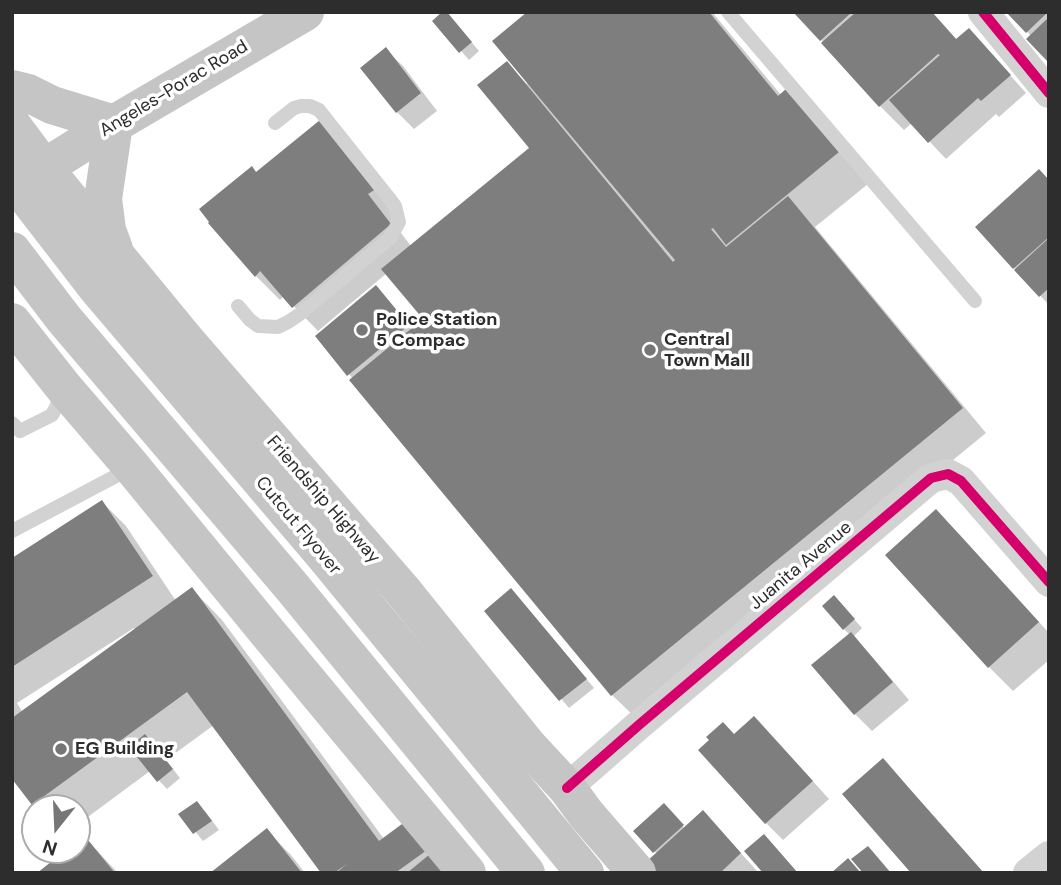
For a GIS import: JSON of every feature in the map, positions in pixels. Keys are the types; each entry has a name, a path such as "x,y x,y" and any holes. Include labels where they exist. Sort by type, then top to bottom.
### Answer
{"main road":[{"name":"Angeles-Porac Road","path":"12,187 28,173 305,12"},
{"path":"12,89 28,93 52,105 114,124 103,199 107,230 117,256"},
{"name":"Friendship Highway","path":"12,125 28,173 117,256 242,408 402,591 636,873"},
{"name":"Cutcut Flyover","path":"28,173 97,288 324,555 585,873"},
{"path":"12,251 64,319 292,587 526,873"},
{"path":"12,322 467,873"},
{"path":"140,477 158,443 186,414 201,407 217,405 242,408"},
{"path":"569,873 584,853 587,835 576,801"}],"street":[{"path":"983,12 1049,93"},
{"name":"Juanita Avenue","path":"576,801 931,478 948,474 961,481 1049,582"},
{"path":"1028,873 1049,856"}],"lane":[{"path":"728,12 975,301"},
{"path":"238,306 258,326 278,327 300,314 390,238 399,222 395,206 319,110 310,106 294,108 275,123"},
{"path":"15,431 52,415 65,389"},
{"path":"12,531 140,477"}],"building":[{"path":"442,12 447,12 472,42 459,53 432,21"},
{"name":"Central Town Mall","path":"527,12 709,12 778,96 786,89 839,152 726,245 713,228 711,229 726,247 788,196 963,408 611,696 349,380 423,319 381,269 529,148 477,85 507,61 673,262 675,260 492,41"},
{"path":"793,12 852,12 820,41"},
{"path":"856,12 932,12 956,39 969,28 1011,75 981,101 978,98 928,143 889,100 940,55 879,107 821,43"},
{"path":"1006,12 1048,12 1026,33"},
{"path":"1049,17 1049,63 1026,39"},
{"path":"386,47 421,93 396,113 360,68"},
{"path":"320,120 376,189 368,194 391,224 292,308 260,271 255,277 199,209 252,166 256,172"},
{"path":"1039,169 1049,180 1049,237 1013,269 975,227"},
{"path":"1049,238 1049,288 1039,297 1014,270"},
{"name":"Police Station 5 Compac","path":"376,285 409,325 347,376 315,336"},
{"path":"102,500 153,576 12,667 12,558"},
{"path":"936,509 1039,622 988,668 885,555"},
{"name":"EG Building","path":"192,587 379,841 406,821 427,850 395,873 336,873 347,864 334,873 321,873 187,692 47,794 24,794 12,779 12,718"},
{"path":"511,588 587,679 559,701 484,611"},
{"path":"834,595 855,619 843,630 822,606"},
{"path":"851,632 893,682 854,715 811,665"},
{"path":"754,716 813,781 765,824 698,750 709,740 706,737 723,722 734,734"},
{"path":"145,734 173,769 157,782 129,747"},
{"path":"883,758 984,873 911,873 842,794"},
{"path":"197,801 212,821 193,834 178,814"},
{"path":"664,803 684,825 653,853 633,831"},
{"path":"703,810 741,853 720,873 653,873 645,863"},
{"path":"267,828 302,873 210,873"},
{"path":"764,834 798,873 763,873 744,851"},
{"path":"91,844 115,873 37,873 48,864 91,864"},
{"path":"868,846 891,873 863,873 851,859"},
{"path":"430,854 446,873 407,873"},
{"path":"847,859 861,873 831,873"}],"cycle path":[{"path":"983,12 1049,93"},
{"path":"567,788 931,478 948,474 961,481 1049,582"}],"place":[{"name":"Police Station 5 Compac","path":"362,330"},
{"name":"Central Town Mall","path":"650,350"},
{"name":"EG Building","path":"61,749"}]}
